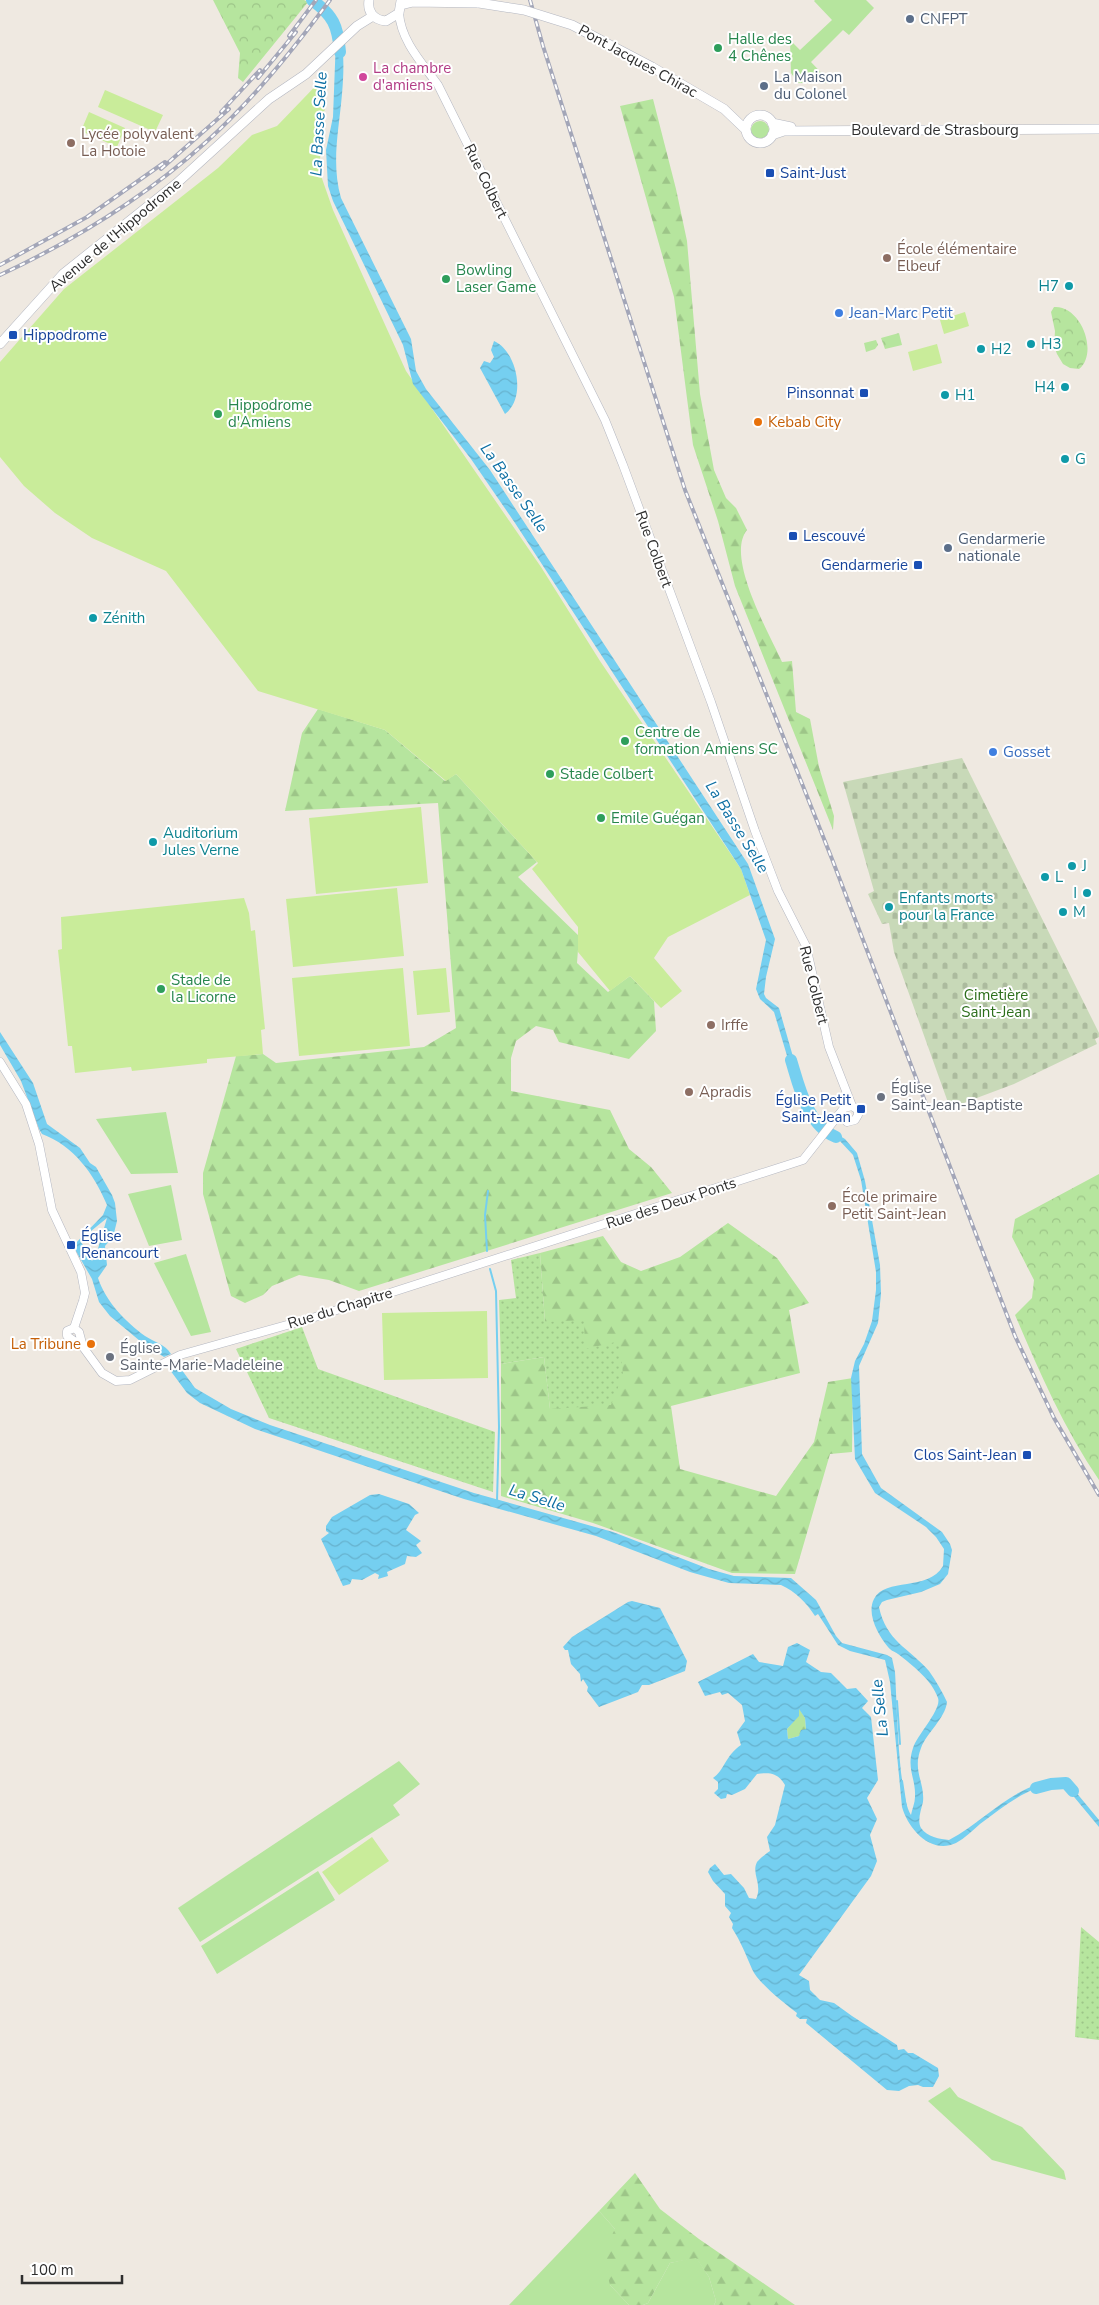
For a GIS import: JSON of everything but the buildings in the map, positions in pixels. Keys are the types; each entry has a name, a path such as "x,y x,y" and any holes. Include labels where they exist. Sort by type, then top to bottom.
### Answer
{"main road":[{"path":"368,0 369,11 373,16 386,21 400,6"},
{"name":"Pont Jacques Chirac","path":"400,6 433,2 479,2 524,10 572,25 652,67 724,109 752,118"},
{"name":"Avenue de l'Hippodrome","path":"0,344 63,274 178,183 265,103 306,74 348,34 373,16"},
{"name":"Pont Jacques Chirac","path":"724,109 746,130"},
{"path":"764,116 772,123 772,135 767,141 757,142 750,138 746,130 752,118 764,116"},
{"name":"Boulevard de Strasbourg","path":"772,123 784,127 1099,124"},
{"name":"Boulevard de Strasbourg","path":"772,135 784,131 1099,129"}],"street":[{"name":"Rue Colbert","path":"400,6 400,27 414,52 438,85 604,420 624,465 711,702 755,831 778,891 806,946 829,1047 848,1095 847,1108 858,1110 857,1118 853,1122 845,1120"},
{"path":"386,21 400,27"},
{"name":"Rue du Chapitre","path":"0,1062 26,1104 39,1144 52,1210 81,1272 84,1301 74,1328 69,1330 67,1334 68,1338 76,1338 96,1366 112,1379 121,1382 134,1378 174,1357 292,1324 492,1261"},
{"path":"832,1125 845,1120 847,1108"},
{"name":"Rue des Deux Ponts","path":"492,1261 803,1160 847,1108"}],"green space":[{"path":"213,0 304,0 308,2 243,82 238,78 240,53"},
{"path":"815,0 866,0 874,8 849,35 843,30 811,62 831,83 798,83 791,73 790,40 800,50 832,20"},
{"name":"Hippodrome d'Amiens","path":"328,73 319,170 333,210 406,371 541,567 600,661 741,869 750,895 668,937 654,958 682,991 661,1008 630,976 610,991 578,952 578,927 532,869 538,863 456,774 446,781 385,730 258,691 166,571 92,538 55,513 24,486 0,457 0,362 64,289 218,168 252,135 277,126"},
{"path":"105,90 163,115 155,132 98,107"},
{"path":"653,99 687,241 700,394 714,470 726,498 736,508 747,530 742,542 741,558 751,595 759,615 782,662 792,661 796,712 810,719 819,767 834,816 833,830 735,586 718,521 693,445 674,297 620,106"},
{"path":"89,112 125,128 117,147 81,131"},
{"path":"760,121 766,124 769,130 766,136 760,139 754,136 751,130 754,124"},
{"path":"1054,307 1064,308 1072,314 1084,331 1087,352 1085,362 1079,369 1070,368 1063,364 1057,354 1054,346 1055,331 1051,312"},
{"path":"965,312 969,326 944,334 940,320"},
{"path":"899,333 902,345 885,349 881,338"},
{"path":"876,340 878,345 875,349 866,352 864,343"},
{"path":"937,344 942,363 913,371 908,352"},
{"path":"318,709 385,730 445,781 456,774 537,862 518,877 579,936 577,963 608,992 630,976 654,1001 656,1031 629,1059 559,1042 553,1030 536,1026 516,1041 511,1058 511,1091 610,1110 629,1149 651,1167 672,1193 359,1291 329,1280 299,1275 272,1286 263,1295 245,1303 231,1296 203,1194 203,1173 236,1056 263,1054 276,1063 424,1047 456,1028 438,803 285,811 302,733"},
{"name":"Cimetière Saint-Jean","path":"962,758 1099,1033 1099,1037 1095,1039 1097,1044 1014,1084 950,1108 894,952 889,923 882,924 868,894 874,891 843,782"},
{"path":"421,807 428,883 316,894 309,818"},
{"path":"397,888 404,956 293,967 286,899"},
{"name":"Stade de la Licorne","path":"244,898 249,913 251,931 255,930 265,1029 261,1030 263,1054 207,1059 207,1063 132,1071 131,1067 75,1073 72,1046 68,1046 58,950 62,949 61,917"},
{"path":"403,968 410,1046 299,1056 292,978"},
{"path":"446,968 450,1012 417,1015 413,971"},
{"path":"166,1112 178,1173 131,1174 96,1119"},
{"path":"1099,1174 1099,1480 1063,1420 1015,1315 1032,1298 1034,1280 1012,1237 1015,1219"},
{"path":"171,1185 182,1240 149,1246 128,1194"},
{"path":"728,1223 777,1258 809,1303 789,1310 800,1373 671,1406 680,1469 776,1496 814,1442 828,1382 853,1378 852,1452 830,1454 795,1574 732,1573 593,1523 501,1496 501,1364 544,1357 550,1409 585,1349 545,1322 540,1253 603,1236 621,1262 641,1271 680,1257"},
{"path":"540,1253 545,1322 584,1320 585,1349 620,1341 623,1375 611,1405 550,1409 544,1357 501,1364 499,1300 516,1298 511,1260"},
{"path":"186,1254 211,1332 191,1336 154,1263"},
{"path":"487,1311 488,1378 384,1380 382,1313"},
{"path":"302,1327 318,1369 495,1432 493,1492 269,1418 236,1349"},
{"path":"799,1708 805,1718 806,1729 799,1736 788,1739 787,1729 798,1716"},
{"path":"399,1761 420,1784 393,1805 400,1815 200,1942 178,1908"},
{"path":"372,1837 389,1861 339,1895 322,1872"},
{"path":"318,1871 335,1900 217,1974 201,1946"},
{"path":"1081,1927 1099,1942 1099,2040 1075,2037"},
{"path":"950,2087 958,2097 1022,2127 1064,2171 1066,2180 992,2160 928,2101"},
{"path":"635,2173 660,2209 699,2239 795,2305 714,2305 716,2301 709,2277 696,2258 670,2263 648,2303 629,2305 610,2285 602,2255 615,2229 599,2211"},
{"path":"599,2211 615,2229 610,2285 629,2305 509,2305"},
{"path":"696,2257 709,2277 716,2301 714,2305 643,2305 648,2303 670,2263"}],"water":[{"path":"341,32 343,71 336,159 338,185 341,198 411,339 416,371 426,389 490,470 748,864 775,939 764,994 766,998 779,1008 798,1074 793,1076 774,1012 760,999 756,989 766,940 741,869 515,523 471,459 413,384 403,345 333,201 328,186 326,150 333,117 336,38"},
{"path":"494,341 509,354 516,375 516,397 512,407 505,414 480,368 484,361 490,363 494,357 491,350"},
{"path":"0,1032 33,1083 47,1124 80,1148 90,1163 96,1167 112,1195 117,1221 113,1237 105,1246 107,1265 98,1278 101,1287 111,1303 130,1324 145,1336 166,1348 171,1354 164,1357 140,1341 110,1316 99,1302 92,1279 73,1246 103,1215 107,1205 96,1183 82,1162 64,1146 42,1134 21,1081 0,1045","holes":["107,1218 97,1252 92,1261 80,1240"]},
{"path":"830,1130 845,1139 857,1153 865,1181 880,1265 881,1294 878,1323 859,1366 862,1454 881,1488 942,1532 952,1550 948,1574 940,1584 921,1592 887,1600 882,1602 879,1607 887,1628 899,1643 929,1671 947,1702 943,1714 924,1742 919,1756 918,1770 923,1795 919,1819 921,1828 930,1835 949,1840 1017,1794 1047,1782 1065,1779 1099,1820 1099,1827 1065,1786 1058,1783 1036,1788 1016,1798 956,1843 946,1846 929,1842 915,1831 902,1807 890,1682 885,1660 850,1651 838,1645 818,1614 815,1616 796,1594 781,1585 729,1583 690,1572 596,1536 464,1499 255,1429 200,1403 187,1393 167,1366 176,1362 195,1388 231,1409 270,1425 474,1493 613,1532 709,1569 734,1576 791,1578 816,1600 836,1636 842,1643 892,1658 895,1672 903,1788 911,1815 915,1797 910,1762 911,1755 915,1743 936,1709 938,1698 931,1685 921,1673 890,1649 884,1642 875,1625 872,1605 880,1592 887,1588 917,1582 936,1574 943,1566 944,1549 926,1527 875,1493 855,1459 851,1378 855,1361 864,1344 872,1321 876,1272 861,1180 853,1155 839,1140 826,1135"},
{"path":"379,1494 409,1504 419,1513 415,1515 406,1530 421,1541 416,1545 422,1553 416,1557 407,1556 405,1564 387,1572 388,1576 378,1579 379,1575 375,1573 362,1580 352,1579 350,1584 343,1586 321,1539 329,1533 326,1531 326,1526 332,1517 370,1495"},
{"path":"632,1601 660,1608 687,1661 685,1671 649,1685 642,1685 638,1692 599,1707 587,1691 588,1687 583,1679 581,1682 580,1674 571,1664 568,1650 565,1650 563,1647 572,1637"},
{"path":"797,1643 810,1650 806,1662 821,1672 831,1673 847,1689 856,1688 868,1701 862,1708 871,1717 878,1780 867,1798 877,1819 870,1835 877,1861 871,1876 799,1975 809,1981 810,1990 820,2000 834,2003 897,2045 898,2050 904,2049 908,2053 913,2053 938,2068 939,2076 933,2087 918,2085 909,2086 899,2091 887,2090 806,2023 807,2019 800,2019 796,2016 797,2013 772,1993 755,1975 732,1928 733,1924 729,1917 731,1913 725,1906 725,1894 713,1881 708,1872 715,1864 724,1875 731,1874 744,1888 749,1898 756,1899 758,1894 755,1871 757,1862 770,1851 767,1837 775,1825 785,1785 780,1778 770,1773 762,1773 757,1774 745,1789 732,1795 727,1794 726,1798 721,1799 714,1793 718,1789 718,1782 713,1778 731,1754 741,1745 737,1732 745,1721 742,1705 728,1693 722,1695 720,1692 705,1696 698,1682 753,1654 759,1662 783,1666 788,1647","holes":["799,1709 805,1718 806,1729 801,1730 799,1736 788,1739 787,1729 799,1716"]}],"waterway":[{"name":"La Basse Selle","path":"312,0 330,16 338,35 340,52"},
{"name":"La Basse Selle","path":"791,1060 801,1093 811,1114 818,1124 836,1137"},
{"path":"487,1251 485,1215 488,1191"},
{"path":"490,1269 496,1291 499,1427 497,1501"},
{"name":"La Selle","path":"897,1701 900,1744"},
{"name":"La Selle","path":"902,1781 906,1808"},
{"name":"La Selle","path":"1036,1788 1066,1783 1073,1791"}],"railway":[{"path":"289,36 316,0"},
{"path":"0,275 81,233 133,200 182,163 222,127 255,93 286,57 330,0"},
{"path":"530,0 685,490 832,859 1015,1336 1054,1418 1099,1495"},
{"path":"258,78 296,32"},
{"path":"221,112 260,70"},
{"path":"161,169 229,109"},
{"path":"0,265 87,217 165,162"}],"place":[{"name":"CNFPT","path":"910,19"},
{"name":"Halle des 4 Chênes","path":"718,48"},
{"name":"La chambre d'amiens","path":"363,77"},
{"name":"La Maison du Colonel","path":"764,86"},
{"name":"Lycée polyvalent La Hotoie","path":"71,143"},
{"name":"Saint-Just","path":"770,173"},
{"name":"École élémentaire Elbeuf","path":"887,258"},
{"name":"Bowling Laser Game","path":"446,279"},
{"name":"H7","path":"1069,286"},
{"name":"Jean-Marc Petit","path":"839,313"},
{"name":"Hippodrome","path":"13,335"},
{"name":"H3","path":"1031,344"},
{"name":"H2","path":"981,349"},
{"name":"H4","path":"1065,387"},
{"name":"Pinsonnat","path":"864,393"},
{"name":"H1","path":"945,395"},
{"name":"Hippodrome d'Amiens","path":"218,414"},
{"name":"Kebab City","path":"758,422"},
{"name":"G","path":"1065,459"},
{"name":"Lescouvé","path":"793,536"},
{"name":"Gendarmerie nationale","path":"948,548"},
{"name":"Gendarmerie","path":"918,565"},
{"name":"Zénith","path":"93,618"},
{"name":"Centre de formation Amiens SC","path":"625,741"},
{"name":"Gosset","path":"993,752"},
{"name":"Stade Colbert","path":"550,774"},
{"name":"Emile Guégan","path":"601,818"},
{"name":"Auditorium Jules Verne","path":"153,842"},
{"name":"J","path":"1072,866"},
{"name":"L","path":"1045,877"},
{"name":"I","path":"1087,893"},
{"name":"Enfants morts pour la France","path":"889,907"},
{"name":"M","path":"1063,912"},
{"name":"Stade de la Licorne","path":"161,989"},
{"name":"Irffe","path":"711,1025"},
{"name":"Apradis","path":"689,1092"},
{"name":"Église Saint-Jean-Baptiste","path":"881,1097"},
{"name":"Église Petit Saint-Jean","path":"861,1109"},
{"name":"École primaire Petit Saint-Jean","path":"832,1206"},
{"name":"Église Renancourt","path":"71,1245"},
{"name":"La Tribune","path":"91,1344"},
{"name":"Église Sainte-Marie-Madeleine","path":"110,1357"},
{"name":"Clos Saint-Jean","path":"1027,1455"}]}
